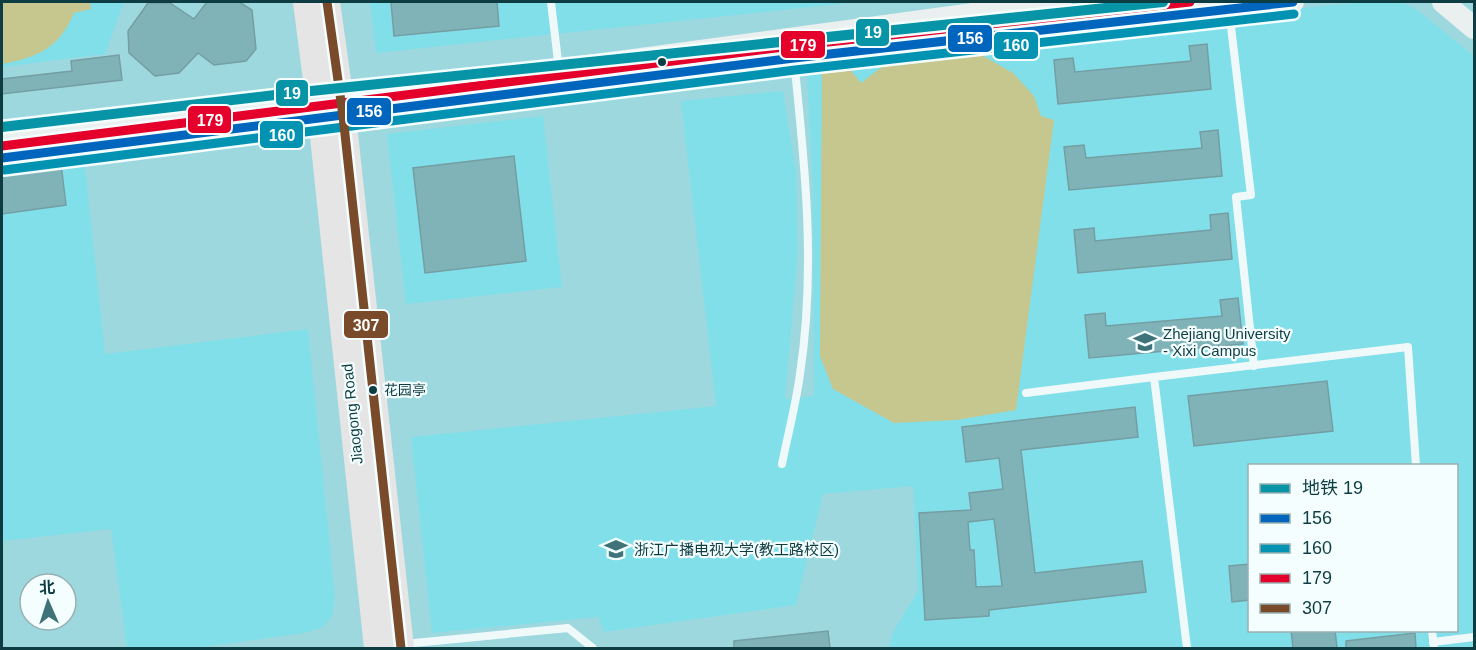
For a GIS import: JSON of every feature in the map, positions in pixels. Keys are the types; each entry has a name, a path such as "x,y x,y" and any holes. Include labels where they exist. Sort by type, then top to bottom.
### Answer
{"main road":[{"name":"Jiaogong Road","path":"306,2 330,106"},
{"name":"Jiaogong Road","path":"327,2 330,106 392,647"},
{"path":"2,133 330,106 793,48 1060,2"},
{"path":"2,158 559,70 1229,5 1293,2"},
{"path":"1443,2 1474,28"}],"lane":[{"path":"552,2 559,70"},
{"path":"1229,5 1251,195 1236,197 1254,366"},
{"path":"782,464 801,374 806,288 807,182 793,48"},
{"path":"1026,393 1408,347 1416,464"},
{"path":"1154,377 1187,648"},
{"path":"392,647 568,628 593,648"},
{"path":"1434,645 1474,637"}],"shaded area":[{"path":"2,2 124,2 105,54 2,67"},
{"path":"370,2 858,2 376,53"},
{"name":"Zhejiang University - Xixi Campus","path":"1365,2 1402,2 1417,10 1474,56 1474,648 889,648 893,632 918,591 913,486 823,494 796,605 604,632 598,617 432,633 411,437 716,406 681,101 783,91 796,171 798,252 785,399 814,396 813,187 806,57"},
{"path":"543,116 562,287 406,304 387,134"},
{"path":"84,157 105,354 308,329 335,597 332,616 323,627 304,633 195,648 127,648 111,529 2,541 2,169"}],"green space":[{"path":"2,2 90,2 91,9 74,13 62,35 46,49 27,58 2,64"},
{"path":"939,51 978,53 1013,73 1034,96 1041,116 1054,120 1016,410 956,420 894,423 833,389 820,356 822,69 849,68 861,83 892,59"}],"building":[{"path":"207,2 239,2 252,10 256,49 246,61 214,65 198,53 179,73 155,76 129,53 128,31 148,3 170,3 194,19"},
{"path":"391,2 497,2 499,26 394,36"},
{"path":"1207,44 1211,89 1058,104 1054,60 1073,58 1075,72 1191,61 1189,46"},
{"path":"119,55 122,80 2,94 2,79 72,71 71,61"},
{"path":"1218,130 1222,176 1069,190 1064,147 1084,145 1086,158 1202,148 1200,132"},
{"path":"514,156 526,261 425,273 413,168"},
{"path":"61,164 66,205 2,214 2,172"},
{"path":"1228,213 1232,259 1078,273 1074,230 1094,228 1095,241 1211,230 1210,215"},
{"path":"1238,298 1243,344 1089,358 1085,315 1105,313 1106,326 1222,316 1220,300"},
{"path":"1327,381 1333,431 1194,446 1188,396"},
{"path":"1135,407 1138,437 1021,450 1035,573 1142,561 1146,592 989,610 989,616 925,620 919,513 971,510 969,493 1003,489 999,458 966,462 962,427","holes":["994,519 1002,586 976,587 974,550 970,550 968,522"]},
{"path":"1248,564 1248,600 1232,602 1229,566"},
{"path":"828,631 830,648 734,648 734,641"},
{"path":"1291,632 1335,632 1337,648 1293,648"},
{"path":"1415,633 1416,648 1346,648 1346,641"}],"metro line":[{"name":"19","path":"2,127 292,93 1163,2"}],"transit line":[{"name":"307","path":"327,2 343,116 401,648"},
{"name":"179","path":"2,146 792,46 1190,2"},
{"name":"156","path":"2,158 794,58 1293,2"},
{"name":"160","path":"4,170 795,70 1294,14"}],"place":[{"name":"Zhejiang University - Xixi Campus","path":"1145,342"},
{"name":"花园亭","path":"373,390"},
{"name":"浙江广播电视大学(教工路校区)","path":"616,549"}]}
